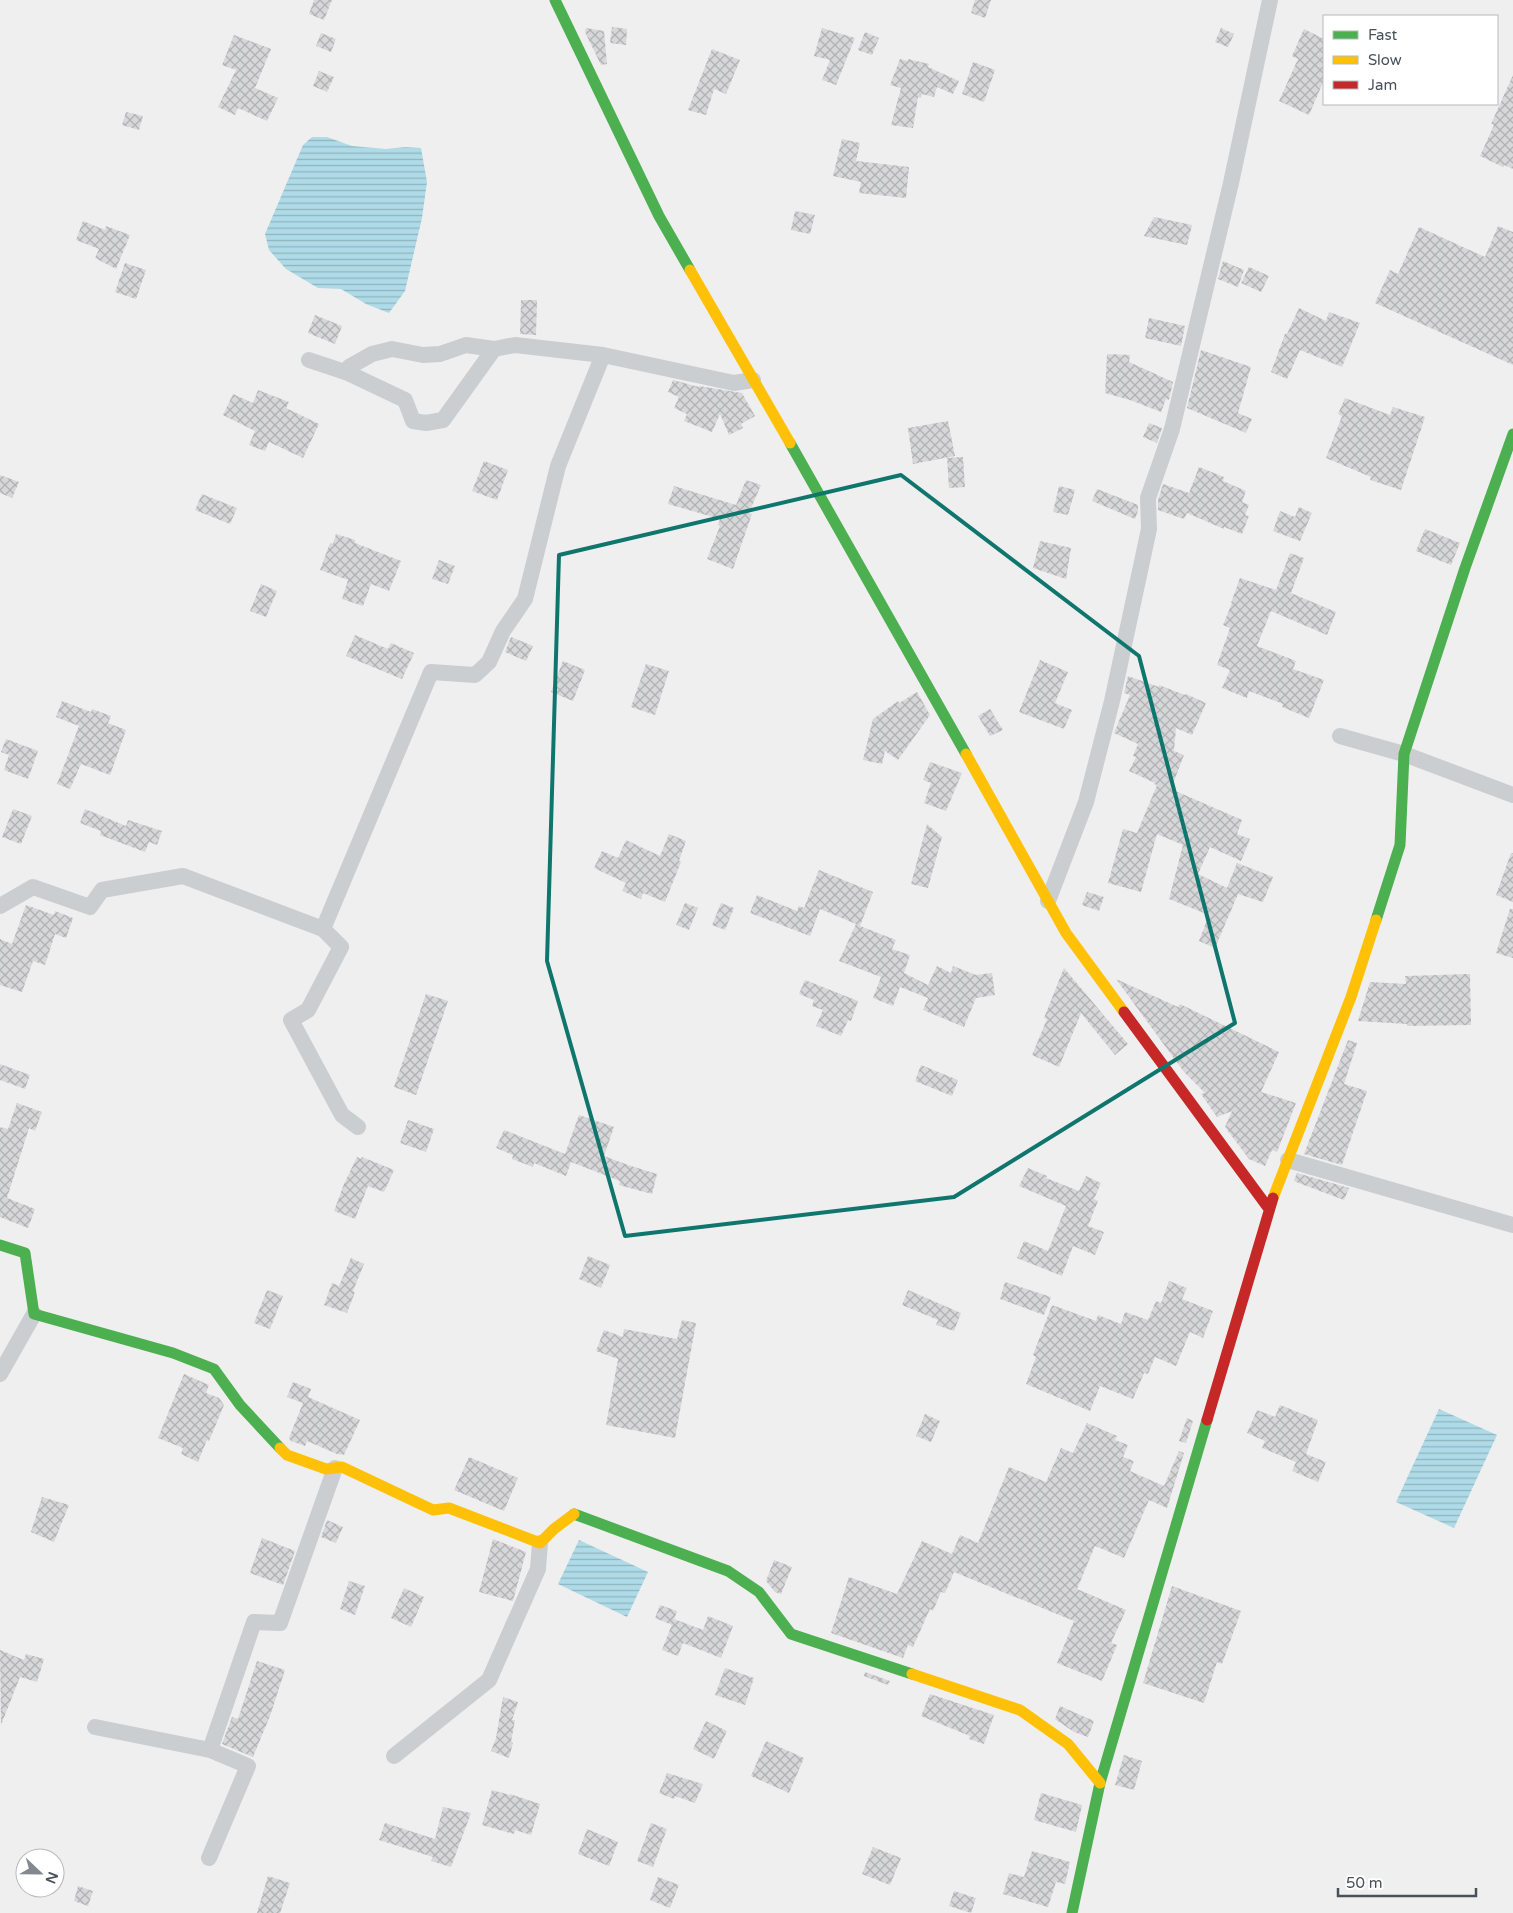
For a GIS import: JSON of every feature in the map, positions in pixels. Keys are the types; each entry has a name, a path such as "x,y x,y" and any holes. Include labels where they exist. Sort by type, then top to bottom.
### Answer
{"street":[{"path":"555,0 659,216 897,630 1066,933 1269,1209"},
{"path":"1048,901 1086,802 1112,701 1149,529 1148,498 1172,429 1231,183 1270,0"},
{"path":"348,374 349,366 372,354 392,349 422,355 440,354 466,345 494,349 515,345 603,355 734,383 753,380"},
{"path":"309,360 348,374 405,400 413,421 426,423 443,420 494,349"},
{"path":"324,929 432,672 475,675 489,662 503,631 525,599 558,466 603,355"},
{"path":"1072,1913 1100,1783 1269,1209 1351,997 1400,845 1404,754 1468,559 1513,434"},
{"path":"1340,736 1404,754 1513,795"},
{"path":"0,906 34,887 90,907 102,890 183,876 324,929 340,947 308,1010 291,1020 342,1115 358,1127"},
{"path":"1288,1160 1513,1226"},
{"path":"0,1245 26,1253 34,1314 0,1374"},
{"path":"34,1314 173,1353 214,1369 240,1405 287,1455 326,1469 342,1467 433,1510 449,1508 540,1543"},
{"path":"210,1750 254,1622 280,1623 335,1468"},
{"path":"394,1756 489,1680 538,1569 540,1543 554,1529 574,1514 728,1571 759,1592 791,1634 1020,1710 1068,1744 1100,1783"},
{"path":"95,1727 210,1750 248,1766 209,1858"}],"highlighted area":[{"path":"901,475 1139,656 1235,1023 954,1197 625,1236 547,961 559,555"}],"water":[{"path":"312,137 327,137 352,146 386,149 421,148 427,182 422,218 405,291 389,313 366,304 341,289 318,288 286,269 269,250 265,234 303,145"},
{"path":"1439,1409 1497,1435 1454,1528 1396,1502"},
{"path":"579,1540 648,1572 627,1617 558,1584"}],"building":[{"path":"314,0 332,0 324,20 309,14"},
{"path":"975,0 991,0 985,18 971,13"},
{"path":"612,27 627,29 626,45 610,43"},
{"path":"586,28 604,31 607,64 601,65 585,32"},
{"path":"822,28 855,38 836,85 822,80 830,60 814,56"},
{"path":"1221,28 1234,34 1228,47 1215,42"},
{"path":"1304,29 1323,38 1323,82 1309,115 1279,101 1298,59 1292,56"},
{"path":"865,32 879,38 872,55 858,50"},
{"path":"321,33 336,39 331,52 316,46"},
{"path":"234,35 271,49 255,88 278,98 267,121 238,108 235,115 218,107 236,70 222,65"},
{"path":"712,49 740,60 726,94 714,89 706,115 688,110"},
{"path":"900,59 929,64 928,67 959,81 953,94 937,87 934,97 922,94 921,98 918,97 913,128 891,125 901,88 890,85"},
{"path":"973,62 995,70 984,102 962,94"},
{"path":"319,71 334,77 327,92 313,86"},
{"path":"1513,75 1513,169 1504,165 1503,167 1480,156 1494,125 1491,124"},
{"path":"126,112 143,116 139,130 122,125"},
{"path":"842,139 860,143 856,161 909,167 906,198 859,193 861,182 833,176"},
{"path":"795,211 815,215 810,234 791,230"},
{"path":"1154,217 1192,225 1187,245 1144,236"},
{"path":"83,221 105,230 106,226 130,235 116,269 95,258 99,249 76,240"},
{"path":"1498,226 1513,232 1513,365 1375,303 1390,270 1398,274 1419,227 1485,257"},
{"path":"1223,261 1244,270 1238,287 1218,279"},
{"path":"125,263 146,270 136,299 115,292"},
{"path":"1249,267 1269,276 1261,292 1241,283"},
{"path":"521,300 537,300 536,335 520,334"},
{"path":"1299,308 1326,321 1329,312 1360,323 1342,367 1300,350 1287,379 1271,372 1285,334 1287,334"},
{"path":"315,315 342,326 335,344 308,333"},
{"path":"1149,318 1185,326 1181,346 1145,338"},
{"path":"1201,350 1251,367 1238,413 1252,419 1246,433 1187,408"},
{"path":"1107,354 1130,355 1129,362 1173,382 1169,400 1166,399 1161,412 1105,393"},
{"path":"673,380 699,387 742,393 755,416 741,424 743,428 729,435 720,414 712,432 684,421 687,414 674,408 679,397 668,392"},
{"path":"258,390 289,402 286,408 319,424 303,458 269,442 265,451 249,445 255,431 223,415 233,394 253,403"},
{"path":"1345,398 1390,415 1393,407 1425,417 1401,490 1370,480 1371,477 1326,458 1342,416 1338,414"},
{"path":"948,421 955,456 913,464 908,428"},
{"path":"1149,423 1162,428 1157,443 1143,437"},
{"path":"963,457 965,487 949,488 947,458"},
{"path":"484,461 508,470 497,500 472,491"},
{"path":"1199,467 1224,477 1223,481 1246,491 1242,502 1249,505 1245,515 1249,516 1242,534 1224,527 1224,529 1187,513 1184,519 1158,510 1158,500 1163,484 1189,493"},
{"path":"0,475 19,482 12,498 0,493"},
{"path":"746,480 761,485 749,513 752,514 733,569 707,559 720,526 718,525 720,519 668,504 674,486 736,505"},
{"path":"1059,486 1075,490 1068,515 1053,512"},
{"path":"1097,489 1138,505 1135,519 1092,501"},
{"path":"202,494 237,508 230,524 195,510"},
{"path":"1299,507 1312,513 1300,541 1273,531 1280,511 1295,517"},
{"path":"1425,529 1460,543 1451,565 1416,551"},
{"path":"336,534 355,540 355,543 401,561 389,591 371,584 363,606 342,599 348,580 320,570 330,543 333,544"},
{"path":"1040,541 1071,548 1066,579 1033,568"},
{"path":"1290,553 1304,558 1291,593 1336,612 1327,635 1271,611 1257,646 1296,661 1293,669 1324,680 1309,718 1282,707 1283,704 1249,691 1247,698 1222,688 1230,670 1217,665 1230,628 1223,625 1240,578 1276,590"},
{"path":"439,560 455,566 448,584 432,579"},
{"path":"261,584 277,591 266,617 250,611"},
{"path":"355,635 388,649 391,643 414,653 402,679 346,656"},
{"path":"511,637 533,646 526,661 505,652"},
{"path":"1040,660 1068,672 1055,703 1072,710 1064,729 1019,712"},
{"path":"563,661 585,670 573,701 551,692"},
{"path":"646,664 669,671 655,715 631,707"},
{"path":"1128,676 1186,694 1206,703 1192,735 1176,728 1174,751 1184,755 1171,789 1242,820 1237,834 1250,839 1241,861 1210,847 1198,874 1227,888 1237,863 1273,877 1263,902 1238,894 1215,948 1199,941 1209,915 1169,899 1183,845 1157,834 1141,892 1108,883 1123,829 1137,833 1157,785 1129,771 1136,757 1133,756 1138,744 1114,733 1130,695 1124,693"},
{"path":"917,692 930,715 898,760 885,751 882,764 863,760 873,719 898,701 899,703"},
{"path":"62,701 91,712 92,709 111,716 108,723 126,730 110,775 81,764 70,789 57,784 79,726 56,717"},
{"path":"990,709 1003,730 990,736 978,716"},
{"path":"6,739 38,751 28,779 4,770 9,755 1,752"},
{"path":"930,762 962,773 946,811 924,803 931,783 923,780"},
{"path":"13,809 32,816 21,844 2,837"},
{"path":"85,809 126,826 128,820 162,831 157,845 149,842 145,852 100,835 101,831 80,823"},
{"path":"927,824 942,837 928,888 911,884"},
{"path":"669,834 686,841 679,861 681,862 665,902 643,893 641,899 622,891 626,883 594,868 602,851 618,858 626,840 660,856"},
{"path":"1511,853 1513,853 1513,902 1496,895"},
{"path":"819,870 873,892 860,926 896,940 892,949 910,955 904,973 928,985 937,966 951,973 953,966 976,975 992,973 995,995 976,998 964,1027 923,1010 928,998 900,987 893,1006 873,998 881,977 839,961 856,924 820,909 810,936 750,913 757,895 797,911 799,906 804,908"},
{"path":"1087,892 1104,897 1099,911 1082,905"},
{"path":"685,903 698,908 689,930 676,925"},
{"path":"721,903 734,908 725,930 712,925"},
{"path":"26,905 54,915 55,911 73,918 66,938 55,934 45,965 33,961 22,992 0,985 0,939 12,944"},
{"path":"1510,909 1513,909 1513,958 1496,953"},
{"path":"1064,968 1128,1044 1115,1055 1081,1013 1059,1067 1032,1055 1047,1019 1044,1018"},
{"path":"1470,974 1471,1025 1407,1026 1407,1024 1358,1021 1370,982 1406,984 1405,976"},
{"path":"1116,979 1178,1007 1180,1004 1279,1052 1261,1092 1296,1103 1277,1152 1272,1150 1265,1166 1249,1159 1225,1127 1232,1111 1217,1117 1201,1094 1205,1093 1184,1072"},
{"path":"805,980 858,1001 851,1021 848,1020 841,1036 816,1026 823,1010 812,1006 814,1000 799,994"},
{"path":"426,994 448,1001 416,1095 394,1087"},
{"path":"1348,1040 1357,1043 1344,1084 1367,1091 1342,1165 1304,1154"},
{"path":"0,1064 30,1075 25,1089 0,1080"},
{"path":"921,1065 958,1080 952,1096 915,1081"},
{"path":"17,1103 42,1112 35,1131 29,1128 7,1198 35,1209 28,1228 0,1217 0,1127 8,1129"},
{"path":"579,1115 614,1127 604,1156 657,1174 652,1194 619,1185 620,1181 571,1162 566,1176 534,1163 533,1167 512,1159 513,1155 496,1148 504,1130 565,1154"},
{"path":"408,1120 434,1129 426,1152 400,1143"},
{"path":"357,1157 361,1159 362,1157 394,1170 384,1192 368,1186 355,1219 334,1211"},
{"path":"1028,1168 1047,1176 1046,1178 1079,1191 1086,1176 1101,1183 1094,1199 1098,1201 1088,1226 1104,1232 1095,1255 1073,1246 1062,1276 1017,1258 1024,1241 1048,1251 1066,1206 1019,1186"},
{"path":"1297,1173 1349,1188 1344,1200 1296,1182 1294,1180"},
{"path":"588,1256 610,1265 601,1288 579,1279"},
{"path":"351,1258 364,1264 353,1291 355,1292 347,1313 324,1305 332,1283 339,1286"},
{"path":"1169,1281 1187,1288 1182,1299 1213,1311 1203,1338 1190,1332 1176,1366 1155,1357 1148,1374 1144,1373 1133,1399 1100,1386 1090,1411 1026,1384 1036,1357 1033,1355 1052,1305 1096,1321 1098,1315 1121,1324 1125,1312 1148,1320 1156,1301 1161,1303"},
{"path":"1005,1282 1051,1297 1044,1315 1000,1299"},
{"path":"267,1290 283,1296 270,1329 254,1323"},
{"path":"908,1290 961,1313 954,1331 936,1325 938,1320 902,1305"},
{"path":"682,1320 696,1323 675,1438 606,1425 618,1359 596,1351 604,1330 623,1337 624,1329 677,1339"},
{"path":"184,1374 209,1385 206,1393 219,1398 224,1405 198,1462 181,1454 183,1448 158,1438"},
{"path":"293,1382 311,1389 308,1397 360,1420 344,1455 337,1454 307,1441 305,1446 291,1441 289,1438 303,1403 287,1397"},
{"path":"1280,1405 1318,1420 1306,1454 1326,1462 1318,1482 1292,1471 1296,1462 1262,1448 1265,1441 1247,1433 1257,1410 1275,1417"},
{"path":"925,1414 940,1421 931,1442 916,1436"},
{"path":"1187,1418 1193,1421 1186,1443 1179,1441"},
{"path":"1087,1423 1117,1436 1115,1440 1128,1445 1123,1457 1134,1461 1130,1471 1164,1486 1179,1451 1184,1453 1167,1508 1149,1500 1124,1558 1095,1546 1077,1589 1126,1610 1111,1643 1117,1645 1102,1681 1057,1663 1074,1621 954,1572 945,1593 941,1592 933,1611 930,1609 913,1647 908,1645 903,1658 831,1633 849,1577 897,1594 922,1541 952,1554 960,1535 978,1543 1009,1467 1046,1482 1061,1448 1073,1453"},
{"path":"469,1457 518,1478 504,1511 454,1490"},
{"path":"42,1497 69,1505 54,1542 31,1532"},
{"path":"327,1520 343,1527 336,1543 321,1537"},
{"path":"262,1538 295,1551 283,1585 250,1573"},
{"path":"493,1539 526,1552 513,1601 479,1592"},
{"path":"774,1560 792,1567 781,1594 775,1592 766,1581"},
{"path":"349,1581 365,1586 355,1615 340,1609"},
{"path":"1172,1586 1241,1611 1222,1664 1217,1662 1204,1703 1143,1683"},
{"path":"404,1588 424,1597 411,1627 391,1618"},
{"path":"660,1605 677,1611 672,1625 655,1618"},
{"path":"708,1616 733,1626 721,1658 683,1643 678,1656 662,1650 674,1619 703,1630"},
{"path":"0,1650 24,1660 26,1654 44,1659 37,1682 20,1677 1,1725"},
{"path":"257,1661 285,1670 270,1716 253,1757 222,1744 232,1717 238,1719"},
{"path":"725,1668 754,1678 745,1705 715,1695"},
{"path":"865,1672 890,1681 888,1685 864,1676"},
{"path":"930,1694 994,1715 984,1744 969,1739 970,1736 921,1716"},
{"path":"503,1697 518,1702 512,1720 515,1720 511,1742 513,1743 509,1758 491,1751 496,1738"},
{"path":"1060,1706 1094,1721 1088,1737 1074,1732 1055,1719"},
{"path":"706,1721 727,1731 714,1759 693,1749"},
{"path":"766,1741 804,1758 789,1793 751,1776"},
{"path":"1124,1755 1142,1761 1134,1790 1115,1785"},
{"path":"667,1773 703,1784 695,1803 675,1796 674,1799 659,1793"},
{"path":"492,1790 540,1804 531,1835 515,1830 514,1834 482,1825"},
{"path":"1041,1793 1082,1805 1076,1832 1034,1820"},
{"path":"443,1807 471,1813 451,1867 431,1861 433,1857 379,1840 385,1823 435,1839"},
{"path":"651,1823 667,1829 653,1867 637,1861"},
{"path":"587,1829 618,1842 609,1866 578,1854"},
{"path":"873,1847 901,1858 890,1885 862,1874"},
{"path":"1032,1851 1070,1862 1065,1884 1056,1882 1048,1907 1003,1894 1009,1873 1024,1877"},
{"path":"268,1876 290,1883 280,1913 257,1913"},
{"path":"658,1877 679,1885 670,1908 650,1900"},
{"path":"78,1886 93,1891 88,1906 74,1901"},
{"path":"954,1891 976,1898 971,1913 949,1906"}],"traffic: fast":[{"path":"555,0 659,216 690,270"},
{"path":"1376,920 1400,845 1404,754 1465,568 1513,434"},
{"path":"790,443 966,754"},
{"path":"0,1245 25,1253 34,1314 173,1353 214,1369 240,1405 280,1448"},
{"path":"1072,1913 1100,1783 1207,1420"},
{"path":"574,1514 728,1571 759,1592 791,1634 912,1674"}],"traffic: slow":[{"path":"690,270 790,443"},
{"path":"966,754 1066,933 1124,1012"},
{"path":"1273,1198 1351,997 1376,920"},
{"path":"280,1448 287,1455 326,1469 342,1467 433,1510 449,1508 540,1543 554,1529 574,1514"},
{"path":"912,1674 1020,1710 1068,1744 1100,1783"}],"traffic: jam":[{"path":"1124,1012 1269,1209"},
{"path":"1207,1420 1273,1198"}]}
